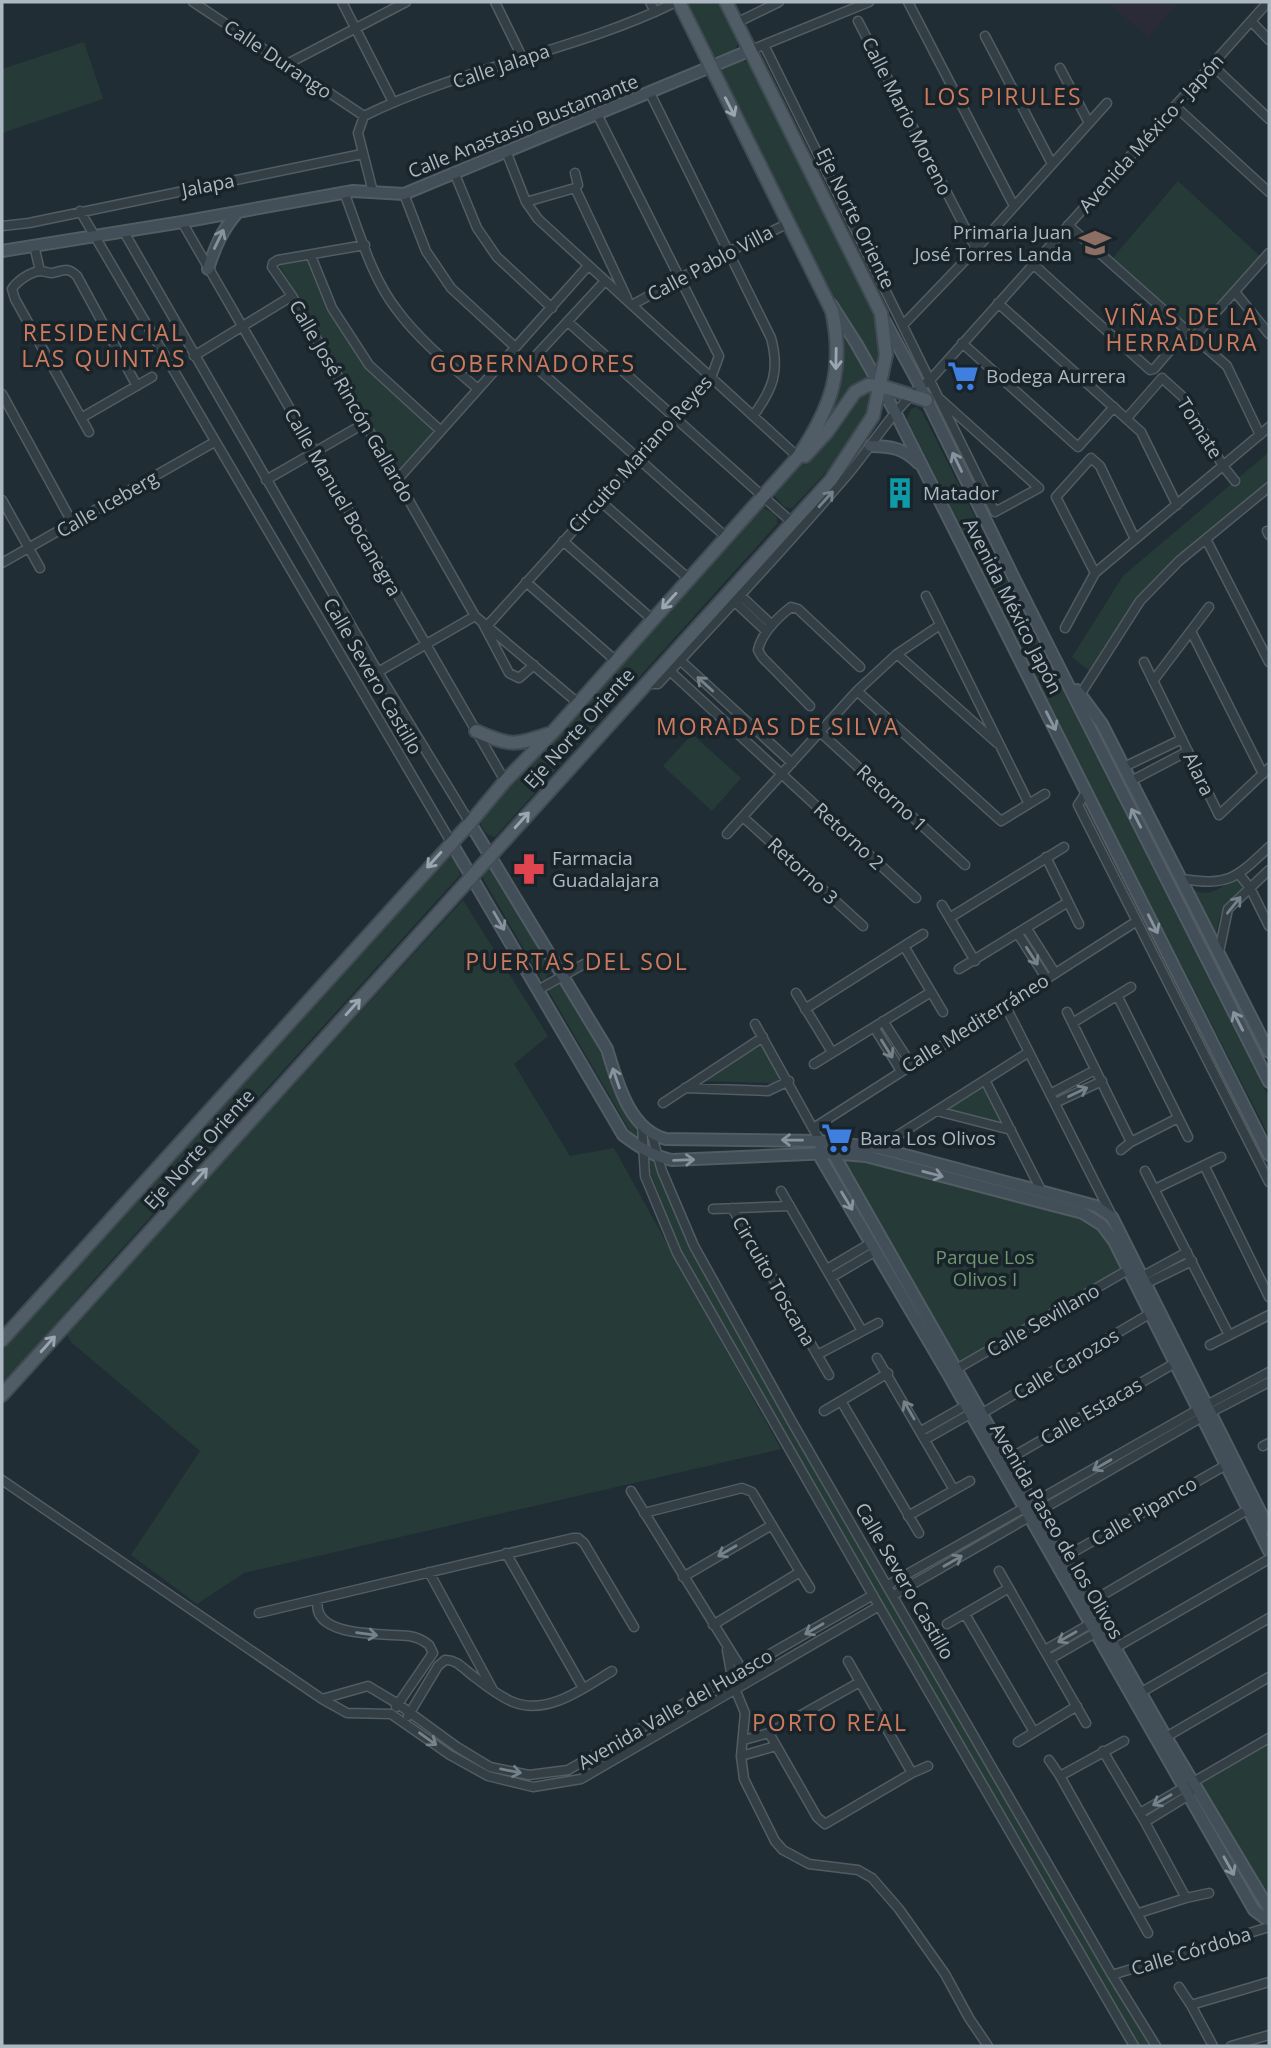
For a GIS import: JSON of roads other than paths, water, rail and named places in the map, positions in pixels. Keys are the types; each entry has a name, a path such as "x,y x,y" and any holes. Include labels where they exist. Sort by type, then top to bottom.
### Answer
{"main road":[{"name":"Eje Norte Oriente","path":"2,1340 505,781 552,733 798,457 819,426 836,378 837,334 832,311 677,2"},
{"name":"Eje Norte Oriente","path":"2,1395 644,684 767,550 795,526 831,480 873,416 886,355 881,313 726,2"},
{"path":"798,457 808,455 855,392 868,385 915,390 926,400"},
{"path":"844,461 845,478"},
{"path":"765,566 767,550"},
{"path":"476,731 504,743 526,742 552,733"}],"street":[{"name":"Calle Durango","path":"192,2 364,116"},
{"path":"342,2 393,102"},
{"path":"287,64 407,2"},
{"path":"495,2 523,59"},
{"path":"650,2 655,12"},
{"name":"Calle Jalapa","path":"364,116 393,102 523,59 677,2"},
{"path":"736,23 779,2"},
{"path":"751,50 869,2"},
{"path":"908,2 1014,206"},
{"name":"Avenida México - Japón","path":"670,671 765,566 795,526 845,478 895,412 915,390 930,379 1268,2"},
{"name":"Calle Mario Moreno","path":"858,21 976,249"},
{"path":"1251,21 1269,40"},
{"path":"985,36 1052,164"},
{"name":"Eje Norte Oriente","path":"764,45 995,512 1040,488 940,399"},
{"name":"Calle Anastasio Bustamante","path":"2,251 237,213 344,192 404,194 751,50"},
{"path":"1212,65 1269,119"},
{"path":"1060,68 1089,123"},
{"path":"650,93 771,338 776,357 774,380 767,397 753,416"},
{"path":"904,324 976,249 1107,103"},
{"path":"1175,106 1269,192"},
{"name":"Circuito Mariano Reyes","path":"378,672 481,620 526,582 711,377 719,356 597,114"},
{"path":"364,116 358,133 373,192"},
{"path":"506,151 526,202 538,219 798,457"},
{"name":"Jalapa","path":"2,226 82,213 362,154"},
{"path":"454,172 477,228 496,257 552,308"},
{"path":"526,202 575,188 578,185 575,173"},
{"path":"575,188 630,303"},
{"path":"344,192 374,270 395,309 427,345 478,389"},
{"path":"404,194 426,251 452,288 515,347"},
{"path":"82,213 94,234"},
{"path":"208,269 215,245 237,213"},
{"name":"Calle Manuel Bocanegra","path":"182,222 505,781"},
{"name":"Calle Pablo Villa","path":"630,303 728,251 789,223"},
{"path":"1033,264 1150,370 1154,369 1185,333 1184,328 1068,225"},
{"name":"Calle Severo Castillo","path":"124,232 378,672 607,1049 618,1087 642,1126 652,1136 662,1171 694,1246 792,1422 1112,1975 1156,2046"},
{"name":"Calle Severo Castillo","path":"94,234 623,1135 642,1149"},
{"path":"34,245 40,271"},
{"name":"Calle José Rincón Gallardo","path":"365,245 278,260 272,267 292,296 481,620 509,673 519,678 534,665"},
{"path":"311,256 332,307 369,365 441,431"},
{"path":"1260,435 1227,366 1194,337 1266,256"},
{"path":"397,480 588,266"},
{"path":"89,432 15,299 12,289 17,281 40,271 48,274 65,268 77,276 137,386"},
{"path":"605,281 530,362 726,537"},
{"path":"1235,292 1269,334"},
{"name":"Avenida México Japón","path":"824,293 881,386 926,471 1269,1155"},
{"path":"194,356 292,296"},
{"path":"998,303 1141,432 1177,505"},
{"path":"881,313 915,390"},
{"path":"568,322 795,526"},
{"path":"962,343 1078,447 1114,407"},
{"path":"81,418 152,377"},
{"name":"Tomate","path":"1127,418 1162,378 1183,397 1223,466 1235,481"},
{"path":"2,394 73,524"},
{"name":"Avenida México Japón","path":"926,400 1067,682 1102,724 1269,1052"},
{"path":"266,480 365,423"},
{"path":"1066,628 1095,573 1269,427"},
{"name":"Calle Iceberg","path":"2,563 211,444"},
{"path":"870,446 901,449 926,471"},
{"path":"1095,573 1056,497 1091,458 1100,466 1135,539"},
{"path":"1078,696 1140,601 1180,561 1269,487"},
{"path":"2,500 40,568"},
{"path":"599,500 689,579"},
{"path":"1206,539 1269,662"},
{"path":"563,541 653,620"},
{"path":"526,582 616,661"},
{"path":"926,596 1029,804"},
{"path":"737,598 769,628"},
{"path":"810,706 762,657 759,646 769,628 791,607 798,609 860,667"},
{"path":"1153,681 1209,607"},
{"name":"Calle José Rincón Gallardo","path":"481,620 578,703"},
{"path":"727,834 857,691 897,654 940,625"},
{"name":"Alara","path":"1144,662 1219,814 1266,771 1191,631"},
{"path":"897,654 1000,746"},
{"path":"680,660 792,763"},
{"path":"644,684 658,684 670,671"},
{"name":"Retorno 2","path":"670,671 916,898"},
{"path":"857,691 1001,821 1045,794"},
{"name":"Avenida México Japón","path":"1078,696 1265,1063 1269,1082"},
{"path":"716,712 725,702"},
{"name":"Retorno 1","path":"820,732 965,865"},
{"path":"1124,767 1182,739"},
{"path":"1131,781 1188,751"},
{"name":"Avenida México Japón","path":"1087,791 1078,805 1269,1182"},
{"name":"Retorno 3","path":"743,817 863,926"},
{"path":"951,917 1064,847"},
{"path":"1182,879 1214,883 1231,880 1269,848"},
{"path":"1046,857 1079,924"},
{"path":"1219,952 1228,909 1269,870"},
{"path":"1238,874 1250,888 1269,926"},
{"path":"960,969 1068,902"},
{"path":"942,905 975,961"},
{"name":"Calle Mediterráneo","path":"816,1126 1137,921"},
{"path":"1027,929 1055,973"},
{"path":"806,1009 923,934"},
{"path":"1018,934 1046,978"},
{"path":"905,946 943,1012"},
{"path":"538,990 584,964"},
{"path":"1074,1022 1131,987"},
{"path":"814,1064 931,992"},
{"path":"796,993 832,1052"},
{"path":"1118,997 1188,1137"},
{"path":"1004,1004 1112,1217 1205,1411 1269,1529"},
{"path":"1067,1012 1131,1142"},
{"path":"883,1021 911,1064"},
{"path":"755,1024 816,1126 825,1148"},
{"path":"874,1027 901,1071"},
{"path":"663,1102 763,1037"},
{"path":"866,1156 1029,1052"},
{"path":"1050,1094 1095,1070"},
{"path":"985,1080 1041,1190"},
{"path":"685,1088 768,1091 789,1081"},
{"path":"1055,1103 1102,1081"},
{"path":"937,1111 1011,1130"},
{"path":"1121,1150 1178,1118"},
{"name":"Calle Severo Castillo","path":"642,1126 645,1176 677,1253 878,1606 1134,2046"},
{"path":"652,1136 825,1148 879,1148 1096,1206 1112,1217"},
{"path":"642,1149 660,1158 672,1160 825,1148 866,1156 1083,1213 1102,1225 1139,1273 1151,1314 1175,1363 1205,1411 1226,1465 1269,1551"},
{"name":"Avenida Paseo de los Olivos","path":"825,1148 874,1247 952,1372 972,1411 1007,1460 1031,1512 1063,1558 1166,1737 1254,1910 1268,1921"},
{"name":"Avenida Paseo de los Olivos","path":"825,1148 1031,1512 1092,1629 1192,1785"},
{"path":"1155,1189 1221,1157"},
{"path":"1204,1165 1269,1297"},
{"path":"1145,1171 1229,1335"},
{"path":"781,1191 862,1331"},
{"name":"Circuito Toscana","path":"713,1209 790,1206"},
{"name":"Circuito Toscana","path":"732,1208 829,1375"},
{"path":"830,1273 874,1247"},
{"path":"1139,1273 1187,1252"},
{"path":"1139,1273 1192,1261"},
{"name":"Calle Sevillano","path":"952,1372 1139,1273"},
{"name":"Calle Carozos","path":"924,1435 1151,1314"},
{"path":"1210,1345 1269,1315"},
{"name":"Circuito Toscana","path":"817,1355 878,1323"},
{"path":"877,1358 954,1490"},
{"name":"Calle Estacas","path":"1007,1460 1175,1363"},
{"path":"894,1595 1269,1372"},
{"path":"824,1411 888,1373"},
{"path":"1205,1411 1269,1382"},
{"path":"841,1401 919,1534"},
{"name":"Calle Pipanco","path":"1063,1558 1226,1465"},
{"path":"2,1480 322,1699 347,1713 391,1714 433,1653 429,1644 413,1636 369,1635 350,1631 320,1616 316,1609 318,1600"},
{"path":"908,1516 971,1481"},
{"path":"644,1513 743,1488 752,1492 810,1588"},
{"path":"631,1491 743,1671"},
{"path":"1089,1603 1249,1509"},
{"path":"888,1586 1031,1512"},
{"path":"683,1577 772,1525"},
{"path":"259,1613 578,1538 584,1543 634,1627"},
{"path":"506,1553 583,1688"},
{"path":"1115,1648 1269,1559"},
{"path":"999,1571 1087,1723"},
{"path":"429,1572 495,1692"},
{"path":"713,1625 800,1572"},
{"path":"947,1624 1009,1588"},
{"name":"Avenida Valle del Huasco","path":"322,1699 368,1686 491,1767 530,1774 568,1770 873,1595"},
{"name":"Avenida Valle del Huasco","path":"391,1714 450,1755 488,1776 533,1787 582,1779 878,1606"},
{"path":"965,1614 1034,1732"},
{"path":"1140,1693 1269,1618"},
{"path":"1045,1650 1092,1629"},
{"path":"1050,1659 1092,1629"},
{"path":"404,1722 438,1666 445,1660 464,1663 470,1660 469,1643"},
{"path":"727,1647 730,1679 745,1713 741,1756 744,1779 775,1841 783,1850 809,1864 858,1870 872,1878 899,1909 945,1974 988,2046"},
{"path":"454,1661 514,1703 537,1706 557,1701 612,1671"},
{"path":"848,1661 858,1683 912,1773"},
{"path":"1166,1737 1269,1677"},
{"path":"744,1740 769,1733 858,1683"},
{"path":"1018,1742 1077,1706"},
{"path":"769,1733 817,1817 825,1824 928,1766"},
{"path":"1140,1812 1192,1785 1269,1738"},
{"path":"1060,1776 1124,1741"},
{"path":"741,1756 776,1746"},
{"path":"1104,1751 1186,1898"},
{"path":"1049,1760 1139,1913 1148,1933"},
{"path":"1145,1822 1192,1785"},
{"path":"1139,1913 1186,1898 1209,1894"},
{"name":"Calle Córdoba","path":"1112,1975 1268,1921"},
{"path":"1191,2005 1269,1982"},
{"path":"1179,1987 1213,2046"},
{"path":"1231,2046 1269,2035"}],"place":[{"name":"Primaria Juan José Torres Landa","path":"1095,243"},
{"name":"Bodega Aurrera","path":"963,376"},
{"name":"Matador","path":"900,493"},
{"name":"Farmacia Guadalajara","path":"529,869"},
{"name":"Bara Los Olivos","path":"837,1138"}],"district":[{"name":"LOS PIRULES","path":"1003,96"},
{"name":"VIÑAS DE LA HERRADURA","path":"1182,329"},
{"name":"RESIDENCIAL LAS QUINTAS","path":"104,345"},
{"name":"GOBERNADORES","path":"533,363"},
{"name":"MORADAS DE SILVA","path":"778,726"},
{"name":"PUERTAS DEL SOL","path":"577,961"},
{"name":"PORTO REAL","path":"830,1722"}],"park label":[{"name":"Parque Los Olivos I","path":"985,1268"}]}
